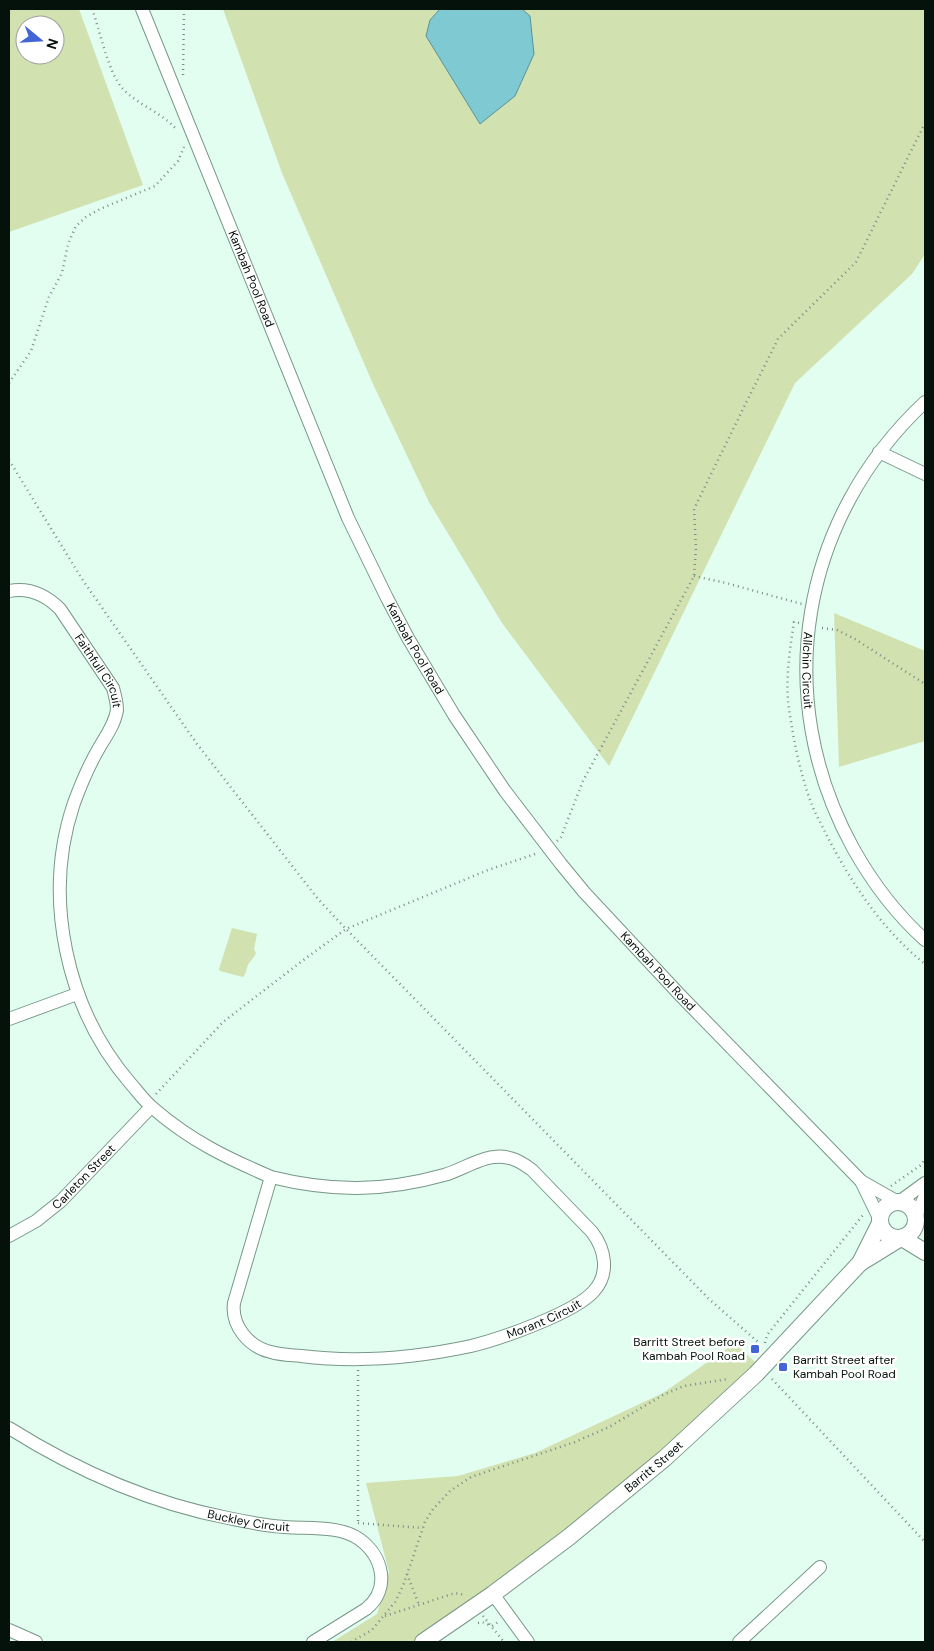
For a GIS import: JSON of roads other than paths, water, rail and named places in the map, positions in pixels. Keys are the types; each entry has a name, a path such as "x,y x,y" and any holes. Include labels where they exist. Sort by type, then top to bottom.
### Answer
{"street":[{"name":"Kambah Pool Road","path":"142,9 348,518 408,638 454,715 505,791 584,892 680,995 861,1181 898,1202"},
{"name":"Allchin Circuit","path":"925,402 906,420 878,452 851,494 837,523 826,552 812,607 806,662 808,708 816,752 823,781 842,828 865,869 882,893 911,928 925,940"},
{"path":"878,452 925,474"},
{"name":"Faithfull Circuit","path":"9,591 32,591 50,600 65,617 113,688 115,695 117,710 113,724 98,748 73,806 61,867 61,909 66,952 78,994 98,1039 117,1068 151,1108"},
{"path":"9,1019 78,994"},
{"name":"Morant Circuit","path":"151,1108 192,1139 223,1156 271,1177 331,1188 391,1187 410,1184 447,1175 492,1157 511,1158 522,1162 532,1170 597,1239 603,1254 604,1270 602,1277 594,1291 582,1301 540,1322 472,1346 423,1355 358,1359 322,1358 270,1352 256,1346 244,1336 236,1323 233,1309 271,1177"},
{"name":"Carleton Street","path":"9,1236 36,1221 61,1202 151,1108"},
{"name":"Kambah Pool Road","path":"861,1181 880,1221"},
{"path":"898,1202 925,1183"},
{"path":"901,1238 910,1235 914,1231 916,1217 925,1196"},
{"path":"925,1236 911,1207 898,1202 885,1207 880,1221 883,1231 888,1236 901,1238 925,1252"},
{"name":"Barritt Street","path":"860,1263 880,1221"},
{"name":"Barritt Street","path":"423,1642 493,1594 569,1537 665,1458 860,1263 901,1238"},
{"name":"Buckley Circuit","path":"9,1428 43,1450 93,1475 172,1504 227,1518 282,1527 338,1531 357,1538 372,1552 380,1565 382,1579 380,1592 366,1609 313,1642"},
{"path":"739,1642 820,1567"},
{"path":"493,1594 528,1642"},
{"path":"9,1630 36,1642"}],"water":[{"path":"440,9 522,9 530,16 534,54 515,96 480,124 426,36 430,20"}],"place":[{"name":"Barritt Street before Kambah Pool Road","path":"755,1349"},
{"name":"Barritt Street after Kambah Pool Road","path":"783,1367"}]}
